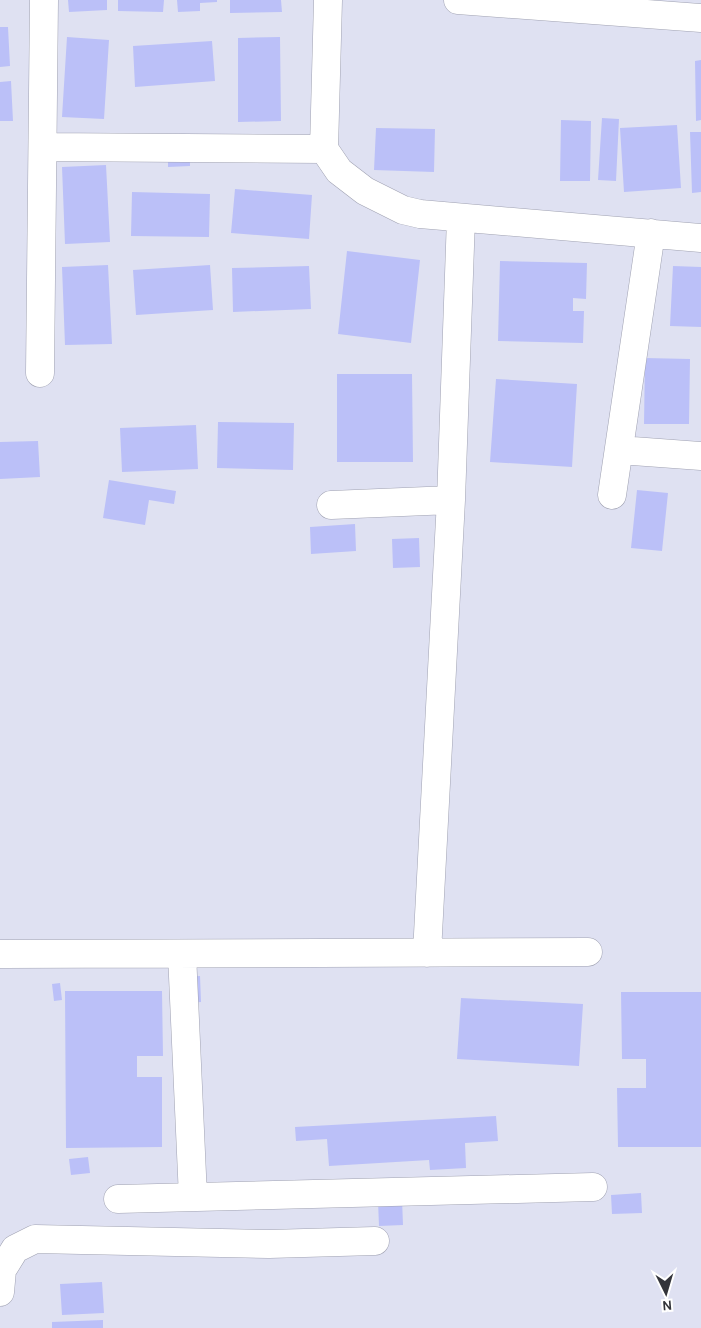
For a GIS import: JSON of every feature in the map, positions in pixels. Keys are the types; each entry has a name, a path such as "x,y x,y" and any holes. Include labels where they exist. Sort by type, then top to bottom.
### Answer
{"street":[{"path":"40,373 44,0"},
{"path":"328,0 324,149 339,171 366,191 403,210 420,214 701,238"},
{"path":"458,0 549,3 701,18"},
{"path":"43,147 324,149"},
{"path":"427,953 451,500 460,218"},
{"path":"612,495 651,234"},
{"path":"619,450 701,456"},
{"path":"331,505 451,500"},
{"path":"0,954 588,952"},
{"path":"182,954 193,1197"},
{"path":"118,1199 593,1187"},
{"path":"0,1292 2,1270 15,1249 35,1239 269,1244 375,1241"}],"building":[{"path":"68,0 107,0 107,10 69,12"},
{"path":"118,0 164,0 163,12 118,11"},
{"path":"177,0 217,0 217,2 200,3 200,11 178,12"},
{"path":"230,0 281,0 282,12 230,13"},
{"path":"0,27 8,27 10,66 0,67"},
{"path":"67,37 109,40 104,119 62,117"},
{"path":"280,37 281,121 238,122 238,38"},
{"path":"212,41 215,81 135,87 133,46"},
{"path":"701,60 701,120 696,121 695,61"},
{"path":"11,81 13,121 0,121 0,82"},
{"path":"602,118 619,119 616,181 598,180"},
{"path":"561,120 591,121 590,181 560,181"},
{"path":"677,125 681,188 624,192 620,128"},
{"path":"376,128 435,129 434,172 374,170"},
{"path":"690,132 701,132 701,192 692,193"},
{"path":"190,153 190,166 168,167 168,154"},
{"path":"106,165 110,242 65,244 62,167"},
{"path":"235,189 312,195 309,239 231,233"},
{"path":"132,192 210,194 209,237 131,236"},
{"path":"347,251 420,260 411,343 338,334"},
{"path":"500,261 587,263 586,299 573,298 573,311 584,311 583,343 498,341"},
{"path":"108,265 112,344 65,345 62,267"},
{"path":"210,265 213,310 136,315 133,270"},
{"path":"309,266 311,309 233,312 232,268"},
{"path":"673,266 701,267 701,327 670,326"},
{"path":"645,358 690,359 689,424 644,424"},
{"path":"337,374 412,374 413,462 337,462"},
{"path":"496,379 577,384 572,467 490,462"},
{"path":"218,422 294,423 293,470 217,468"},
{"path":"196,425 198,469 122,472 120,428"},
{"path":"38,441 40,477 0,479 0,442"},
{"path":"109,480 176,491 174,504 149,500 145,525 103,518"},
{"path":"637,490 668,493 662,551 631,548"},
{"path":"355,524 356,551 311,554 310,527"},
{"path":"419,538 420,567 393,568 392,539"},
{"path":"200,976 201,1002 188,1003 186,977"},
{"path":"60,983 62,1000 54,1001 52,984"},
{"path":"65,991 162,991 163,1056 137,1056 137,1077 162,1077 162,1147 66,1148"},
{"path":"621,992 701,992 701,1147 618,1147 617,1088 646,1088 646,1059 622,1059"},
{"path":"461,998 583,1004 579,1066 457,1059"},
{"path":"496,1116 498,1141 465,1143 466,1168 430,1170 429,1160 329,1166 327,1139 296,1141 295,1127"},
{"path":"88,1157 90,1173 71,1175 69,1159"},
{"path":"641,1193 642,1213 612,1214 611,1195"},
{"path":"402,1199 403,1225 379,1226 378,1201"},
{"path":"102,1282 104,1313 62,1315 60,1284"},
{"path":"103,1320 103,1328 52,1328 52,1322"}]}
